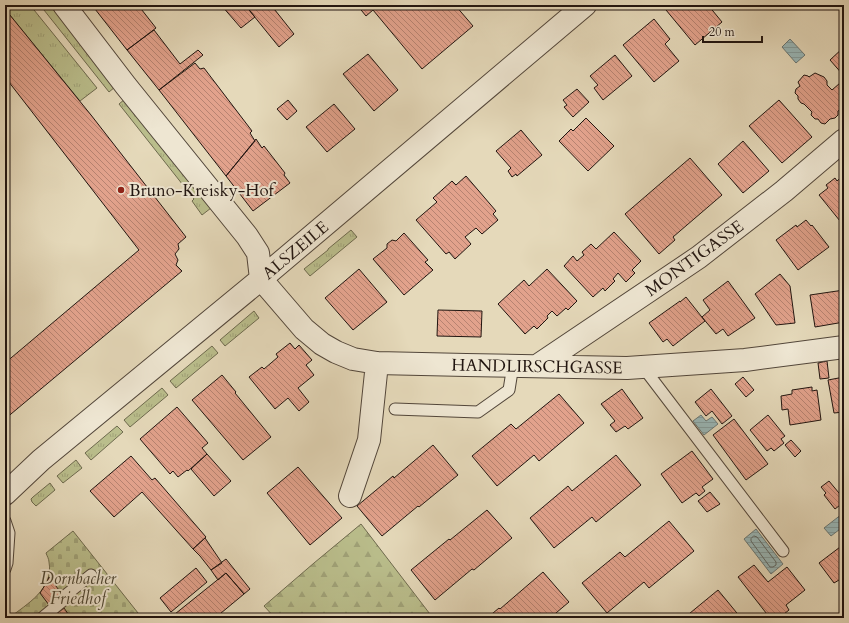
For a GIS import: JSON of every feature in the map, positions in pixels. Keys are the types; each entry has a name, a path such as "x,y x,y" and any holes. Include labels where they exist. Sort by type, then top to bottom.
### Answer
{"street":[{"path":"64,5 126,86 247,236 258,254 261,279"},
{"name":"ALSZEILE","path":"5,494 41,460 261,279 585,5"},
{"name":"MONTIGASSE","path":"536,366 699,256 778,195 844,140"},
{"name":"HANDLIRSCHGASSE","path":"261,279 304,330 322,344 353,359 377,363 626,368 745,360 844,347"},
{"path":"350,496 369,440 377,363"}],"lane":[{"path":"395,409 478,412 509,390 513,366"},
{"path":"642,367 783,551"},
{"path":"5,521 9,533 7,563 5,569"},
{"path":"42,618 91,575"}],"green space":[{"path":"5,5 30,5 97,88 80,101 5,9"},
{"path":"40,5 51,5 115,87 109,92"},
{"path":"125,99 211,208 202,215 192,201 194,199 119,104"},
{"path":"351,230 357,237 310,276 304,269"},
{"path":"254,311 259,318 225,346 220,340"},
{"path":"212,346 218,353 176,388 170,381"},
{"path":"162,388 168,395 130,427 124,420"},
{"path":"117,426 123,432 91,460 85,453"},
{"path":"76,460 82,468 63,483 57,476"},
{"path":"50,483 55,490 36,506 31,499"},
{"path":"361,524 433,618 275,618 264,606"},
{"name":"Dornbacher Friedhof","path":"73,531 142,618 9,618 38,595 47,580 49,572 49,561 46,553"}],"water":[{"path":"790,39 805,55 796,63 782,47"},
{"path":"701,415 706,421 712,417 718,424 704,435 693,421"},
{"path":"842,514 844,517 844,526 831,536 824,528"},
{"path":"756,529 783,564 771,574 744,539"}],"building":[{"path":"101,5 138,5 156,28 127,50 95,9"},
{"path":"221,5 245,5 255,17 241,28"},
{"path":"245,5 271,5 294,34 279,47"},
{"path":"357,5 455,5 473,26 422,69 373,10 366,16"},
{"path":"671,5 708,5 722,22 695,45 666,10"},
{"name":"Bruno-Kreisky-Hof","path":"5,9 91,115 186,237 178,244 179,249 175,254 178,260 176,265 182,271 5,419 5,363 139,250 5,77"},
{"path":"654,19 670,39 665,44 679,61 654,82 623,45"},
{"path":"154,30 180,64 198,50 203,55 159,90 127,50"},
{"path":"844,47 844,76 830,60"},
{"path":"368,54 398,90 374,111 343,74"},
{"path":"615,55 632,76 603,100 594,88 598,85 590,76"},
{"path":"195,63 200,69 204,68 252,131 250,133 255,141 226,176 159,90"},
{"path":"815,73 824,77 827,81 827,85 832,90 840,83 844,87 844,107 838,111 838,115 835,118 830,119 825,124 821,123 818,119 815,119 811,115 812,112 801,103 795,93 796,89 800,86 798,82 804,75 809,77"},
{"path":"577,89 589,102 573,117 564,107 567,105 563,100"},
{"path":"288,100 297,111 287,120 277,109"},
{"path":"779,100 812,137 782,163 749,126"},
{"path":"334,104 355,129 327,152 306,127"},
{"path":"586,118 614,146 588,171 559,141 571,129 573,131"},
{"path":"521,130 542,155 517,176 516,174 512,177 508,171 511,168 496,151"},
{"path":"256,139 262,148 264,146 285,173 284,175 290,183 253,211 226,176"},
{"path":"743,141 769,171 743,193 718,164"},
{"path":"690,158 722,195 673,237 675,240 659,254 625,214"},
{"path":"844,175 844,218 840,221 819,195 828,188 826,185 835,178 837,181"},
{"path":"466,176 496,211 493,214 498,220 482,234 476,228 465,237 471,244 455,259 449,252 446,254 416,220 437,202 433,198 452,181 456,185"},
{"path":"806,220 811,226 812,225 829,247 798,270 776,240 796,225 797,227"},
{"path":"614,232 641,261 632,270 635,273 626,282 618,273 613,279 615,281 605,291 603,288 593,297 564,266 573,256 577,261 584,255 582,252 591,244 596,249"},
{"path":"404,233 428,260 425,262 433,270 404,295 373,259 387,248 387,244 392,240 396,241"},
{"path":"359,269 387,302 353,330 325,298"},
{"path":"547,269 577,301 568,310 566,308 557,316 552,311 547,316 548,318 537,329 534,326 525,334 498,304 524,280 529,286"},
{"path":"780,274 790,286 795,323 776,325 755,294"},
{"path":"728,281 755,318 728,336 723,329 716,334 702,317 710,310 703,300"},
{"path":"844,290 844,322 815,327 810,295"},
{"path":"686,297 705,321 673,346 667,339 663,342 649,323"},
{"path":"438,310 482,311 481,337 437,336"},
{"path":"290,343 295,349 299,345 312,360 306,365 314,375 298,388 309,402 299,411 288,398 275,409 249,377 262,367 264,369 278,357 276,354"},
{"path":"827,361 829,378 820,379 818,363"},
{"path":"222,375 271,437 243,460 192,400"},
{"path":"743,377 754,390 746,397 735,384"},
{"path":"844,377 844,412 834,413 828,380"},
{"path":"812,387 812,391 817,390 821,420 790,425 788,409 782,410 781,396 792,394 792,390"},
{"path":"622,389 643,418 628,429 625,426 616,432 610,425 615,421 601,404"},
{"path":"711,389 732,416 722,424 712,411 706,416 695,402"},
{"path":"559,394 584,423 539,461 534,455 497,486 472,456 511,424 516,429"},
{"path":"177,407 208,443 202,448 207,454 188,471 187,470 178,477 173,471 170,474 140,439"},
{"path":"768,415 785,436 781,439 784,443 774,451 771,448 767,451 750,430"},
{"path":"734,419 768,464 746,480 713,435"},
{"path":"791,440 801,451 795,457 785,445"},
{"path":"433,445 458,475 382,536 357,506 393,476 394,478"},
{"path":"692,451 713,479 702,487 705,491 699,496 696,493 682,503 661,474"},
{"path":"207,454 231,481 214,496 191,469"},
{"path":"616,455 641,485 596,522 592,517 554,548 530,518 568,486 572,491"},
{"path":"131,456 152,480 155,478 206,537 193,549 142,492 114,517 90,491"},
{"path":"298,467 342,518 310,545 267,493"},
{"path":"829,481 844,499 844,502 835,509 824,495 826,493 821,487"},
{"path":"710,492 720,504 707,512 698,501"},
{"path":"487,510 512,538 435,600 411,570"},
{"path":"669,521 694,551 649,588 644,582 607,613 582,583 620,552 625,557"},
{"path":"205,538 222,563 211,570 193,549"},
{"path":"844,544 844,577 834,583 819,563"},
{"path":"226,559 250,589 244,594 226,573 218,580 211,570"},
{"path":"754,565 768,582 787,567 805,590 786,605 789,610 779,618 770,618 738,577"},
{"path":"196,568 207,582 171,612 160,598"},
{"path":"543,572 569,602 550,618 487,618 499,608 500,609"},
{"path":"226,573 244,594 215,618 170,618"},
{"path":"49,577 62,594 49,605 40,593"},
{"path":"718,590 741,618 684,618"},
{"path":"64,608 71,618 51,618"}],"place":[{"name":"Bruno-Kreisky-Hof","path":"121,190"}]}
